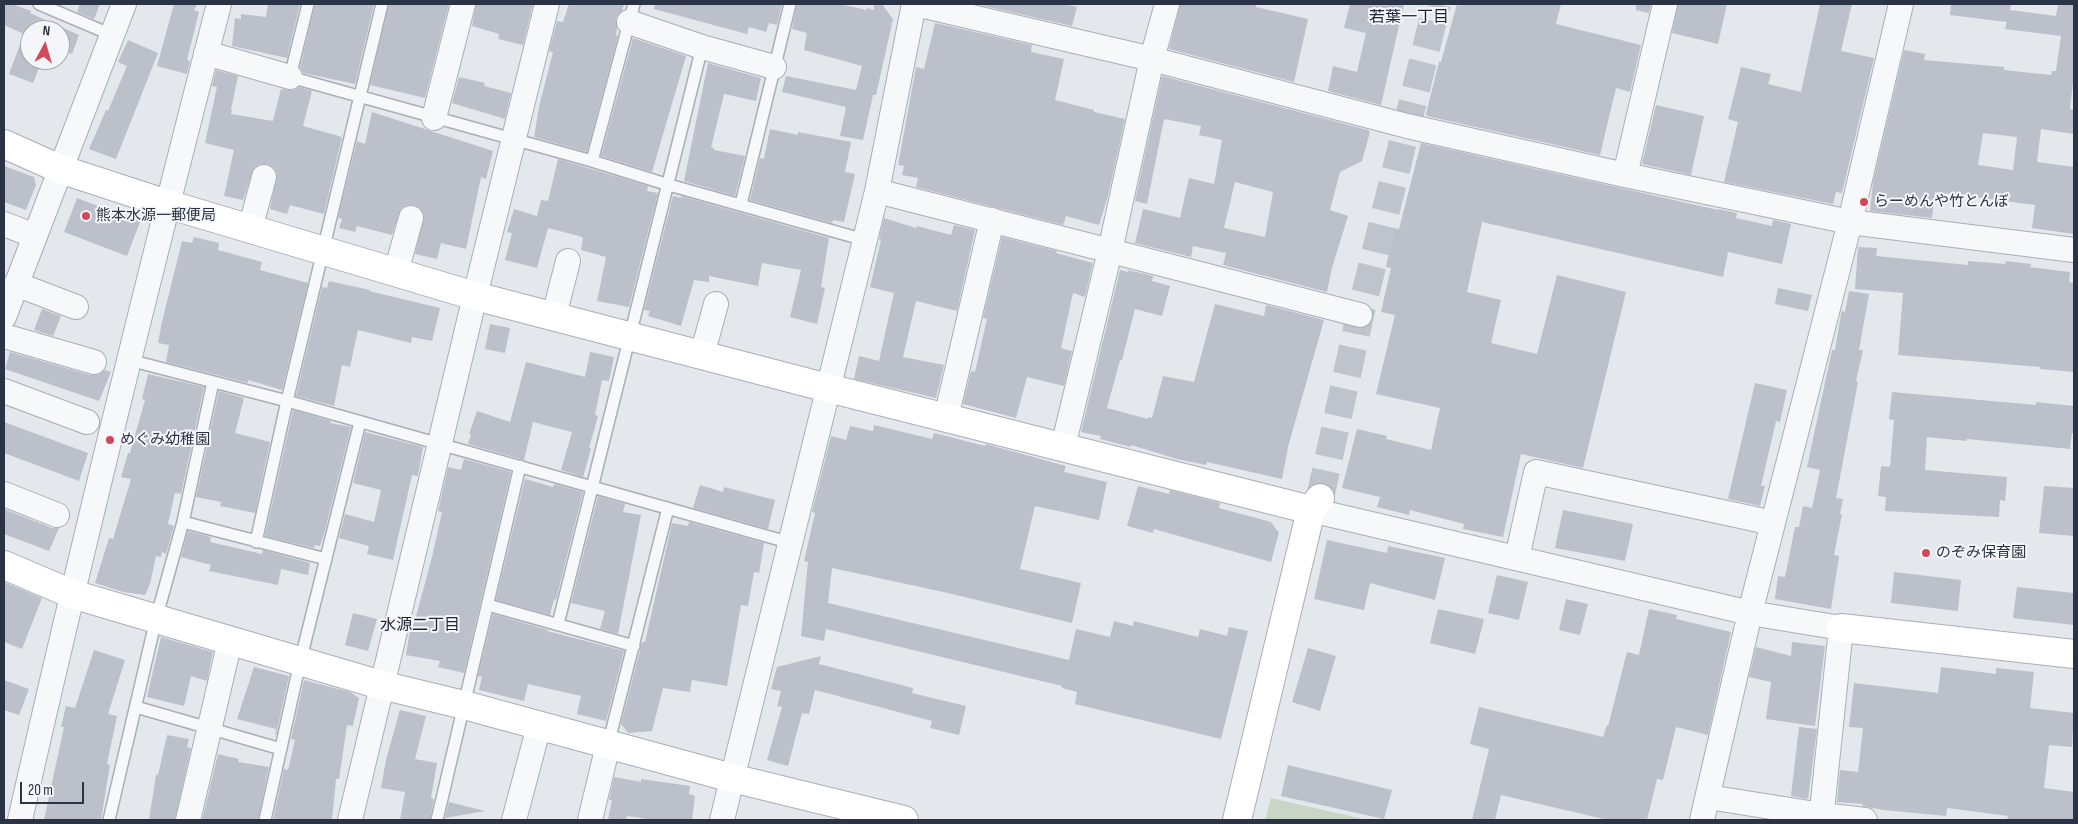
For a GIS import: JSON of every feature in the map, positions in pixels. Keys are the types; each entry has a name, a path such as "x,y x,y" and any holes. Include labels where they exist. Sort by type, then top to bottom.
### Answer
{"street":[{"path":"4,317 124,4"},
{"path":"20,820 72,594 167,204 219,4"},
{"path":"434,118 463,4"},
{"path":"350,820 439,444 547,4"},
{"path":"722,820 877,191 915,4 1152,59 1407,126 1625,175 1850,222 2074,250"},
{"path":"1063,447 1110,251 1152,59 1167,4"},
{"path":"1625,175 1665,4"},
{"path":"1702,820 1750,613 1850,222 1901,4"},
{"path":"632,13 702,47 774,67"},
{"path":"206,53 290,77"},
{"path":"4,144 60,169 167,204 475,296 1063,447 1316,504 1517,558 1750,613 1841,628 2074,654"},
{"path":"250,229 264,177"},
{"path":"877,191 1360,315"},
{"path":"396,272 411,218"},
{"path":"946,418 992,220"},
{"path":"4,224 35,236"},
{"path":"554,316 568,261"},
{"path":"16,284 76,308"},
{"path":"702,355 716,304"},
{"path":"4,336 94,362"},
{"path":"4,391 88,422"},
{"path":"1517,558 1536,472 1773,523"},
{"path":"4,494 57,515"},
{"path":"1238,820 1316,504"},
{"path":"4,566 72,594 381,685 464,705 732,778 904,820"},
{"path":"1821,818 1841,628"},
{"path":"188,820 230,641"},
{"path":"514,820 539,726"},
{"path":"590,820 608,745"},
{"path":"1708,797 1821,818 1865,820"}],"lane":[{"path":"39,4 112,35"},
{"path":"308,4 290,77 359,98 592,161 865,240"},
{"path":"256,542 287,401 382,4"},
{"path":"741,204 790,4"},
{"path":"592,161 632,13"},
{"path":"558,624 702,47"},
{"path":"129,360 287,401 791,543"},
{"path":"108,820 156,619 183,522 213,382"},
{"path":"265,820 300,662 360,422"},
{"path":"437,820 520,466"},
{"path":"608,745 668,508"},
{"path":"183,522 326,559"},
{"path":"488,605 634,646"},
{"path":"136,707 281,749"}],"green space":[{"path":"1271,798 1367,820 1265,820"}],"building":[{"path":"4,4 12,4 31,11 30,13 46,20 20,20 20,32 4,25"},
{"path":"80,4 100,4 94,19 77,12"},
{"path":"174,4 197,4 194,10 199,12 187,60 190,61 187,74 157,66"},
{"path":"268,4 300,4 287,58 232,46 235,18 241,19 241,14 266,17"},
{"path":"315,4 374,4 355,84 303,73 300,68"},
{"path":"389,4 449,4 425,98 370,85"},
{"path":"476,4 533,4 523,45 498,39 499,34 472,26"},
{"path":"569,4 624,4 622,11 616,18 616,35 618,36 587,152 534,137 539,107 553,52 549,51 557,21 563,22"},
{"path":"655,4 782,4 777,25 769,23 766,32 749,27 747,34 654,9"},
{"path":"797,4 839,4 874,10 874,4 882,4 893,19 876,95 873,95 863,140 840,136 846,107 782,92 786,76 856,90 862,66 804,50 807,33 792,29"},
{"path":"976,4 1065,4 1077,7 1072,26"},
{"path":"1180,4 1256,4 1256,7 1308,19 1294,82 1169,49"},
{"path":"1350,4 1404,4 1381,105 1328,91 1333,66 1357,72 1366,33 1344,28"},
{"path":"1457,4 1561,4 1556,24 1641,45 1630,92 1616,88 1600,155 1427,116 1439,62 1441,62"},
{"path":"1636,4 1651,4 1649,13 1636,10"},
{"path":"1678,4 1727,4 1718,44 1672,33"},
{"path":"1820,4 1852,4 1841,51 1874,58 1842,193 1836,192 1833,204 1724,182 1738,122 1728,119 1741,67 1771,74 1768,84 1801,92"},
{"path":"1951,4 2011,5 2010,10 2056,16 2058,4 2074,4 2074,74 2070,109 2074,110 2074,134 2041,129 2037,162 2074,167 2074,234 2032,228 2035,205 1935,192 1932,218 1870,211 1873,182 1904,50 1925,54 1924,60 2004,67 2004,70 2051,75 2052,71 2056,71 2061,36 2005,29 2007,22 1950,15","holes":["1983,133 2017,137 2013,170 1978,165"]},
{"path":"935,23 1032,45 1031,52 1064,59 1055,100 1125,119 1108,196 1099,225 1066,216 1063,225 916,187 918,178 902,175 904,166 898,165 916,67 924,69"},
{"path":"70,31 79,35 72,54 70,53"},
{"path":"633,38 686,56 652,172 601,156"},
{"path":"128,40 158,53 116,159 89,149 127,66 118,62"},
{"path":"20,45 20,70 38,70 33,83 9,74"},
{"path":"708,63 761,78 756,101 724,94 711,148 745,156 735,196 684,181"},
{"path":"216,70 238,76 231,114 273,121 281,89 293,90 299,87 312,91 303,126 342,137 324,214 290,205 287,214 270,209 277,174 274,168 267,164 260,164 254,168 243,200 224,196 234,150 205,143 217,87 212,86"},
{"path":"1162,76 1370,132 1362,161 1340,172 1330,210 1348,216 1332,268 1327,292 1223,265 1226,253 1193,246 1191,257 1135,243 1143,209 1180,218 1189,178 1214,184 1222,140 1199,135 1201,126 1164,119 1147,204 1135,201","holes":["1235,182 1273,192 1265,237 1224,228"]},
{"path":"459,77 485,83 484,86 511,93 505,119 452,103"},
{"path":"1656,105 1704,116 1691,175 1642,164"},
{"path":"372,112 493,151 486,179 481,177 466,249 441,243 437,259 415,254 424,215 420,208 414,205 407,205 401,209 392,235 357,226 355,232 339,228 342,219 338,218 357,141 365,144"},
{"path":"770,129 851,142 845,172 855,174 844,222 833,220 832,223 750,200 760,158 764,159"},
{"path":"1421,143 1737,213 1736,218 1772,226 1773,220 1791,224 1782,264 1728,252 1723,277 1482,222 1467,292 1501,300 1491,343 1537,354 1557,275 1626,292 1583,468 1521,454 1503,537 1463,529 1464,524 1410,510 1409,515 1377,507 1380,497 1342,488 1357,429 1387,436 1386,439 1431,450 1440,408 1376,394 1395,315 1381,312 1391,268 1386,267 1394,228 1399,229"},
{"path":"558,159 648,186 647,191 658,193 629,307 597,301 606,257 581,250 583,238 579,236 548,228 537,268 505,260 512,233 507,232 514,209 537,216 541,200 548,201"},
{"path":"4,166 34,177 36,185 26,210 4,202"},
{"path":"673,196 681,198 681,196 829,238 821,287 825,288 817,324 790,317 801,270 762,263 758,286 709,276 709,282 694,280 681,326 648,316 650,311 644,310"},
{"path":"77,198 140,222 127,256 64,232"},
{"path":"884,218 916,228 917,226 951,235 954,225 975,230 957,311 916,301 903,357 944,365 936,398 854,379 859,356 879,361 894,293 870,287"},
{"path":"194,237 219,243 218,250 262,262 260,270 308,283 282,390 248,380 248,383 166,362 169,345 158,343 162,322 182,241 192,243"},
{"path":"1002,237 1057,251 1056,253 1093,263 1085,297 1073,293 1061,348 1072,351 1064,386 1027,377 1016,418 963,404 971,371 975,372 987,319 983,318"},
{"path":"1858,247 1877,248 1876,256 1968,265 1968,261 2005,264 2006,261 2031,264 2030,267 2070,272 2069,282 2074,283 2074,372 2040,369 2040,367 1898,355 1903,293 1855,289"},
{"path":"1120,270 1153,276 1152,281 1170,286 1162,316 1135,309 1107,408 1148,419 1148,417 1152,418 1163,376 1194,382 1215,304 1264,316 1266,305 1324,320 1288,447 1282,479 1207,462 1206,465 1177,459 1131,445 1131,447 1100,439 1101,436 1081,432"},
{"path":"329,281 440,308 432,341 412,337 411,343 358,330 350,367 342,365 334,406 296,396 322,287 327,288"},
{"path":"1778,288 1812,295 1808,311 1775,304"},
{"path":"1849,291 1869,294 1859,350 1863,350 1856,381 1858,382 1836,498 1843,499 1834,555 1839,556 1831,609 1775,599 1778,576 1785,577 1795,527 1799,527 1803,506 1812,508 1820,470 1807,467 1832,350 1835,350 1841,311 1845,312"},
{"path":"42,309 61,316 53,336 34,330"},
{"path":"490,324 510,328 505,353 485,349"},
{"path":"10,352 90,375 98,375 105,370 111,372 99,401 5,369"},
{"path":"590,352 614,357 609,381 602,380 595,415 598,416 583,477 561,470 572,432 533,422 524,460 468,444 471,434 469,434 477,411 510,422 526,362 585,377"},
{"path":"148,374 204,387 181,494 175,493 168,524 174,526 166,554 162,552 161,557 156,556 150,584 145,595 123,592 95,583 109,538 113,539 131,479 121,477 145,400 142,399"},
{"path":"1755,383 1787,390 1780,422 1776,421 1761,486 1765,486 1760,506 1728,499"},
{"path":"219,391 244,398 235,433 270,442 255,513 220,506 221,502 196,497"},
{"path":"1892,392 2036,405 2036,402 2074,406 2074,433 2072,433 2070,449 1927,437 1925,470 2007,477 2005,501 2000,500 1999,517 1885,511 1886,497 1878,496 1881,466 1890,467 1894,420 1889,419"},
{"path":"293,410 331,421 330,423 351,427 324,534 320,546 315,545 314,548 265,536"},
{"path":"4,422 88,453 79,481 4,453"},
{"path":"874,425 932,439 934,433 985,446 986,444 1066,466 1064,472 1107,482 1099,520 1035,506 1020,569 1081,583 1072,623 948,593 832,568 828,603 1069,660 1076,629 1110,637 1114,621 1133,626 1134,621 1198,637 1200,629 1227,636 1229,627 1248,631 1221,739 1075,704 1077,692 1062,688 1062,686 826,629 824,641 801,636 808,562 804,561 815,513 812,512 831,436 846,440 850,426 873,431"},
{"path":"365,432 423,447 418,476 412,475 393,560 367,554 369,546 339,538 345,514 374,522 381,490 353,483"},
{"path":"464,459 511,472 464,673 438,667 440,661 406,655 411,624 414,624 432,557 442,512 438,511 448,467 461,470"},
{"path":"525,479 553,487 554,484 583,492 556,600 554,599 550,615 496,600"},
{"path":"700,485 723,492 724,487 775,500 768,529 693,508"},
{"path":"1138,486 1169,494 1170,490 1220,503 1219,508 1271,522 1279,533 1271,562 1154,529 1153,533 1127,526"},
{"path":"2044,486 2074,488 2074,536 2039,533"},
{"path":"598,496 625,504 623,512 641,515 618,634 600,629 605,611 571,603"},
{"path":"4,509 52,528 59,528 49,551 4,534"},
{"path":"1563,510 1633,524 1625,561 1555,548"},
{"path":"689,522 764,543 759,573 754,572 748,606 741,605 727,686 692,680 690,692 663,688 652,731 628,733 621,724 642,642 645,642 672,523 688,526"},
{"path":"188,531 211,537 210,542 262,554 263,550 310,563 308,575 281,569 278,585 209,571 211,565 181,557"},
{"path":"1327,540 1387,553 1388,546 1445,558 1435,600 1370,583 1364,610 1314,599"},
{"path":"1894,572 1961,580 1958,611 1891,603"},
{"path":"1497,575 1528,582 1519,620 1488,613"},
{"path":"4,582 42,598 22,649 4,642"},
{"path":"2017,587 2074,593 2074,625 2013,618"},
{"path":"1566,599 1588,604 1580,635 1559,630"},
{"path":"1438,609 1484,619 1475,654 1430,643"},
{"path":"1649,609 1677,615 1676,619 1731,632 1708,735 1676,727 1663,780 1657,779 1647,820 1608,820 1501,795 1495,820 1472,820 1489,749 1470,744 1479,707 1603,737 1608,726 1627,652 1639,655"},
{"path":"353,613 377,619 368,651 345,645"},
{"path":"493,614 547,631 624,651 606,721 577,714 581,696 528,684 524,701 479,690 482,677 478,676"},
{"path":"161,637 213,652 207,681 191,676 184,706 147,697"},
{"path":"1792,642 1825,646 1815,726 1766,719 1771,682 1749,677 1756,647 1791,656"},
{"path":"1308,648 1336,656 1320,711 1292,702"},
{"path":"94,650 125,660 108,714 117,716 107,764 110,765 101,820 44,820 64,727 61,727 66,706 75,708"},
{"path":"821,656 819,664 913,688 912,693 966,706 959,735 930,728 932,721 815,690 809,714 802,713 788,766 767,760 782,707 777,706 781,691 771,689 777,667"},
{"path":"254,667 289,676 276,735 276,729 237,719"},
{"path":"1941,667 1996,674 1996,668 2034,672 2030,708 2074,713 2072,747 2049,745 2044,788 2074,792 2074,820 2007,820 2008,816 1947,808 1946,816 1883,810 1862,806 1863,804 1837,802 1840,770 1858,772 1863,728 1849,727 1854,683 1938,693"},
{"path":"4,680 29,689 19,715 4,710"},
{"path":"304,680 350,692 359,698 353,726 347,725 339,779 336,779 332,820 273,820 284,769 288,770 295,740 291,739"},
{"path":"400,710 426,716 415,759 437,763 431,798 434,799 430,820 400,820 405,792 381,788 386,760"},
{"path":"1799,727 1817,729 1808,799 1791,796"},
{"path":"167,735 189,739 187,747 191,748 175,820 149,820 156,775 158,775"},
{"path":"218,754 239,759 238,762 269,767 258,820 202,820"},
{"path":"1288,765 1392,790 1384,819 1281,796"},
{"path":"614,777 641,782 641,779 690,786 689,794 695,796 692,820 654,820 627,816 626,820 608,820 612,800 609,800"},
{"path":"449,802 485,811 445,818"}],"tunnel":[{"path":"1320,498 1360,315 1437,4"}],"place":[{"name":"らーめんや竹とんぼ","path":"1864,202"},
{"name":"熊本水源一郵便局","path":"86,216"},
{"name":"めぐみ幼稚園","path":"110,440"},
{"name":"のぞみ保育園","path":"1926,553"}],"district":[{"name":"若葉一丁目","path":"1409,18"},
{"name":"水源二丁目","path":"420,626"}]}
